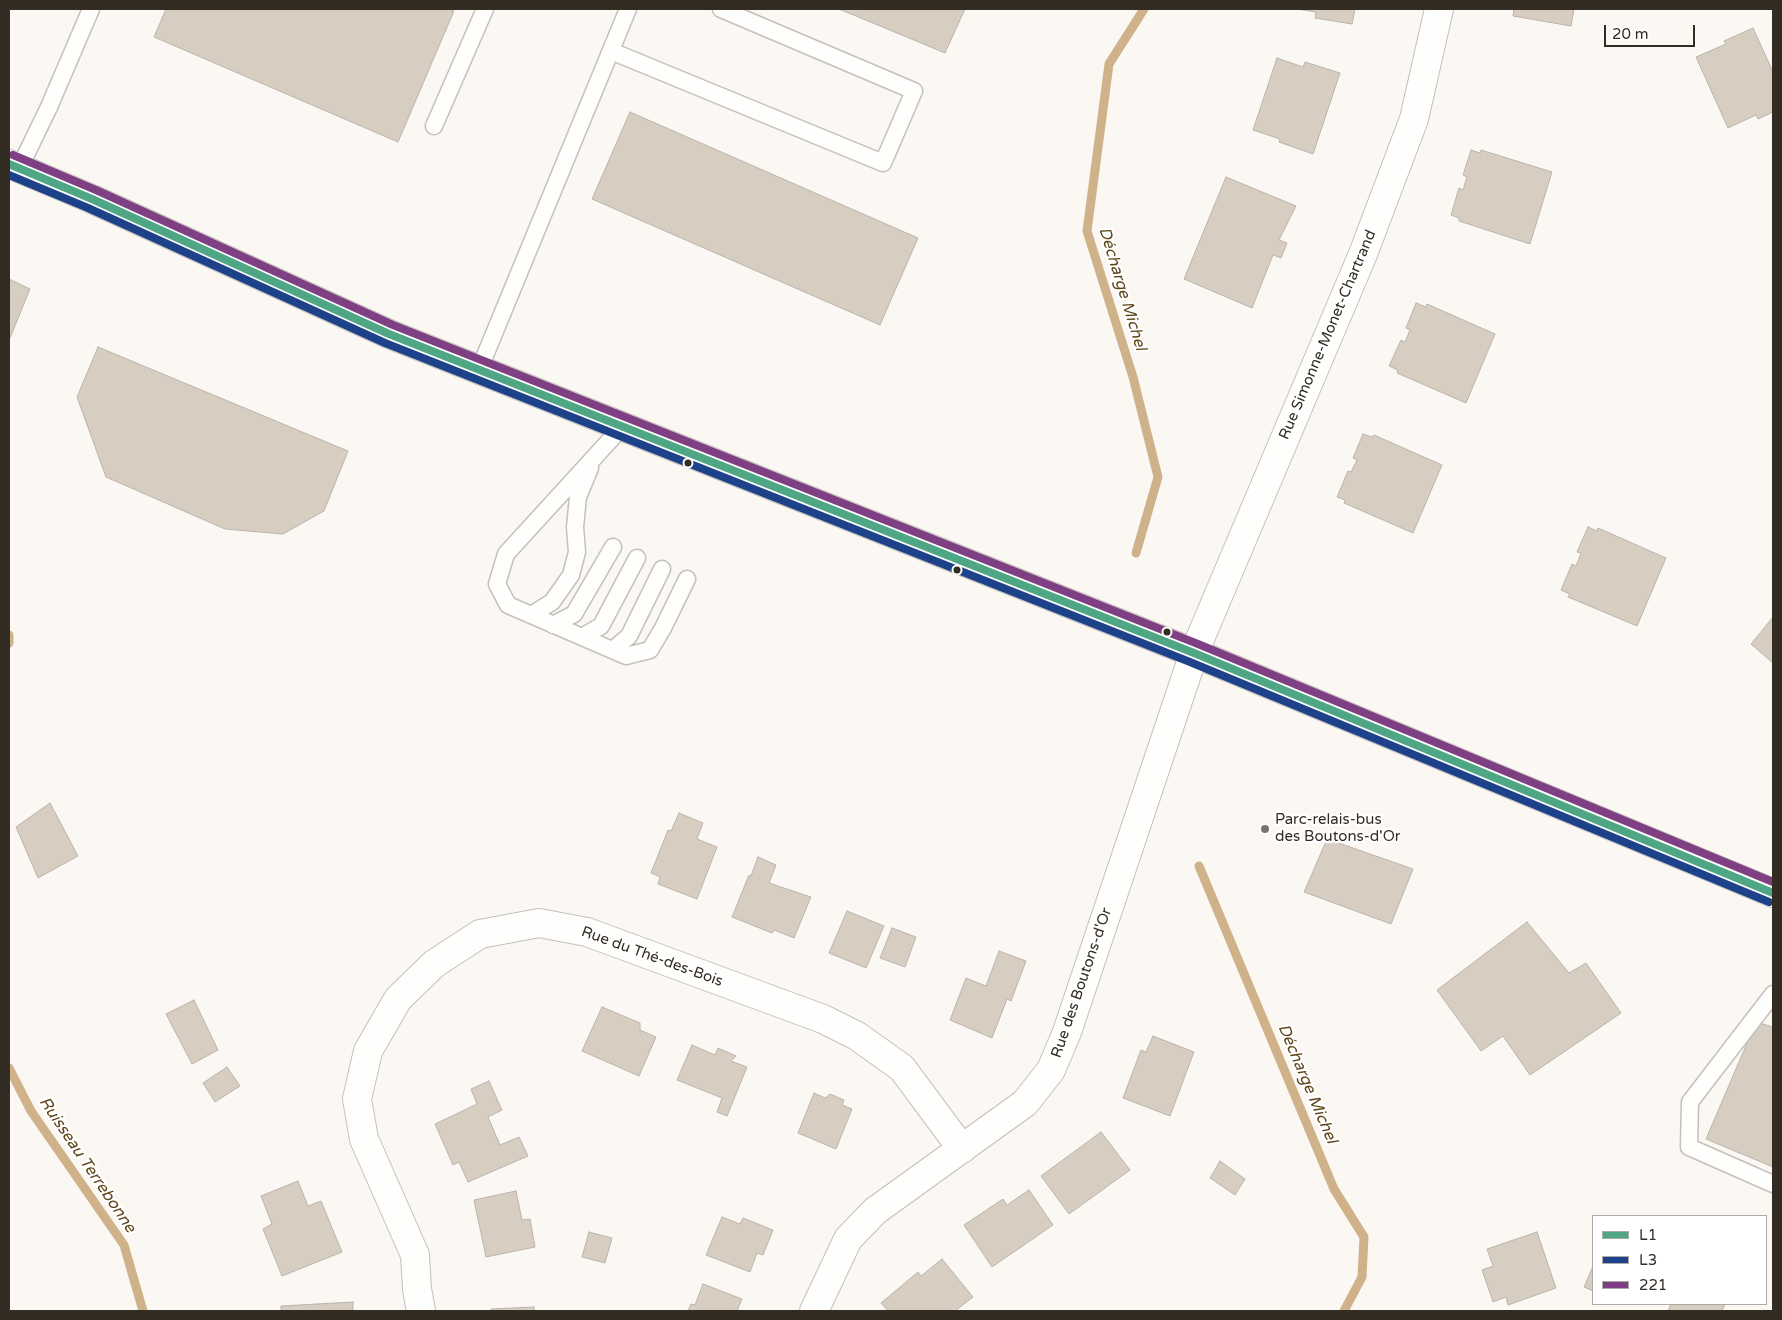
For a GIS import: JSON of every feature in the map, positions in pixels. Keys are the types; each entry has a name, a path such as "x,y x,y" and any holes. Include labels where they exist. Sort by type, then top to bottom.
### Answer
{"street":[{"name":"Rue Simonne-Monet-Chartrand","path":"1194,653 1363,254 1414,119 1439,9"},
{"path":"14,167 92,199 389,334 1194,653 1773,893"},
{"name":"Rue des Boutons-d'Or","path":"814,1311 848,1239 875,1211 1025,1104 1051,1070 1067,1032 1194,653"},
{"name":"Rue du Thé-des-Bois","path":"421,1311 417,1289 415,1255 364,1139 357,1099 368,1051 398,999 434,964 480,934 539,922 588,932 822,1019 857,1036 902,1068 962,1149"}],"lane":[{"path":"14,167 49,107 91,9"},
{"path":"434,126 485,9"},
{"path":"478,370 628,9"},
{"path":"611,51 883,163 914,91 721,9"},
{"path":"622,427 506,554 497,584 508,605 626,656 650,650 688,579"},
{"path":"531,615 552,602 571,574 577,552 575,528 578,497 595,457"},
{"path":"553,625 574,614 613,547"},
{"path":"582,637 601,626 637,558"},
{"path":"613,650 629,636 662,569"},
{"path":"1773,994 1690,1102 1689,1147 1773,1184"}],"building":[{"path":"166,9 449,9 454,11 398,142 154,37"},
{"path":"839,9 965,9 945,53"},
{"path":"1297,9 1355,9 1352,24 1315,18 1316,12"},
{"path":"1514,9 1574,9 1571,26 1513,16"},
{"path":"1753,28 1773,72 1773,112 1758,119 1756,115 1728,128 1696,57 1726,44 1724,41"},
{"path":"1277,58 1303,67 1305,62 1340,73 1313,154 1279,142 1280,139 1253,130"},
{"path":"630,112 918,238 880,325 592,199"},
{"path":"1471,150 1480,153 1481,150 1552,172 1530,244 1459,221 1459,218 1451,215 1459,188 1463,190 1467,177 1463,175"},
{"path":"1226,177 1296,206 1279,240 1287,243 1281,258 1273,255 1252,308 1184,279"},
{"path":"9,279 30,289 10,338 9,338"},
{"path":"1416,303 1426,307 1427,304 1495,334 1466,403 1397,373 1398,370 1389,366 1401,340 1405,342 1410,330 1406,328"},
{"path":"98,347 348,451 324,511 283,534 225,529 106,477 77,397"},
{"path":"1363,434 1372,437 1374,435 1442,465 1413,533 1344,503 1345,500 1337,497 1348,471 1351,472 1357,460 1353,458"},
{"path":"1588,527 1597,531 1598,528 1666,558 1637,626 1568,597 1570,594 1561,590 1572,564 1576,566 1581,553 1577,552"},
{"path":"1773,617 1773,663 1751,644"},
{"path":"50,803 78,856 38,878 16,827"},
{"path":"679,813 703,823 697,839 717,847 697,899 658,884 660,877 651,873 668,830 671,831"},
{"path":"1327,839 1413,869 1391,924 1304,892"},
{"path":"758,857 776,865 769,883 811,897 794,938 774,930 772,933 732,917"},
{"path":"847,911 884,926 866,968 829,953"},
{"path":"1527,922 1569,973 1586,963 1621,1013 1530,1075 1503,1036 1481,1051 1437,990"},
{"path":"892,928 916,937 905,967 880,958"},
{"path":"999,951 1026,961 1011,1001 1007,999 992,1038 950,1020 966,978 986,986"},
{"path":"194,1000 218,1050 192,1064 166,1014"},
{"path":"602,1007 640,1023 640,1030 656,1037 639,1076 582,1051"},
{"path":"1756,1022 1773,1027 1773,1167 1706,1139"},
{"path":"1153,1036 1194,1052 1170,1116 1123,1098 1141,1050 1146,1052"},
{"path":"692,1045 715,1055 718,1048 736,1056 731,1061 747,1067 727,1116 717,1112 722,1098 677,1080"},
{"path":"227,1067 240,1086 215,1102 203,1083"},
{"path":"489,1081 502,1110 488,1117 500,1145 519,1137 528,1156 468,1182 459,1162 453,1165 435,1124 477,1104 471,1089"},
{"path":"814,1093 825,1098 830,1094 844,1100 842,1105 852,1109 836,1149 798,1133"},
{"path":"1101,1132 1130,1170 1069,1214 1041,1176"},
{"path":"1220,1161 1245,1179 1235,1195 1210,1178"},
{"path":"298,1181 308,1206 321,1201 342,1252 282,1276 263,1229 272,1224 261,1196"},
{"path":"1029,1190 1053,1225 992,1267 964,1225 1003,1199 1007,1205"},
{"path":"516,1191 522,1220 530,1219 535,1247 486,1257 474,1200"},
{"path":"722,1217 740,1224 743,1218 773,1230 763,1255 757,1253 750,1272 706,1255"},
{"path":"589,1232 612,1238 605,1263 582,1257"},
{"path":"1537,1232 1556,1288 1508,1305 1506,1297 1493,1302 1482,1270 1493,1266 1487,1249"},
{"path":"942,1259 973,1297 955,1311 888,1311 881,1303 918,1272 921,1276"},
{"path":"1592,1268 1592,1291 1584,1287"},
{"path":"703,1284 742,1299 737,1311 688,1311 691,1304 695,1305"},
{"path":"353,1302 353,1311 281,1311 281,1306"},
{"path":"1671,1305 1725,1305 1722,1311 1668,1311"},
{"path":"534,1307 534,1311 491,1311 491,1309"}],"waterway":[{"name":"Décharge Michel","path":"1136,553 1158,477 1133,377 1087,231 1109,64 1144,9"},
{"name":"Ruisseau Terrebonne","path":"9,635 9,643"},
{"name":"Décharge Michel","path":"1199,866 1334,1189 1364,1237 1362,1277 1344,1311"},
{"name":"Ruisseau Terrebonne","path":"9,1068 31,1111 124,1245 143,1311"}],"transit line":[{"name":"221","path":"13,155 96,190 393,325 1198,644 1773,882"},
{"name":"L1","path":"9,164 92,199 389,334 1194,653 1773,893"},
{"name":"L3","path":"9,175 88,208 385,343 1190,662 1769,902"}],"place":[{"name":"Parc-relais-bus des Boutons-d'Or","path":"1265,829"}]}
